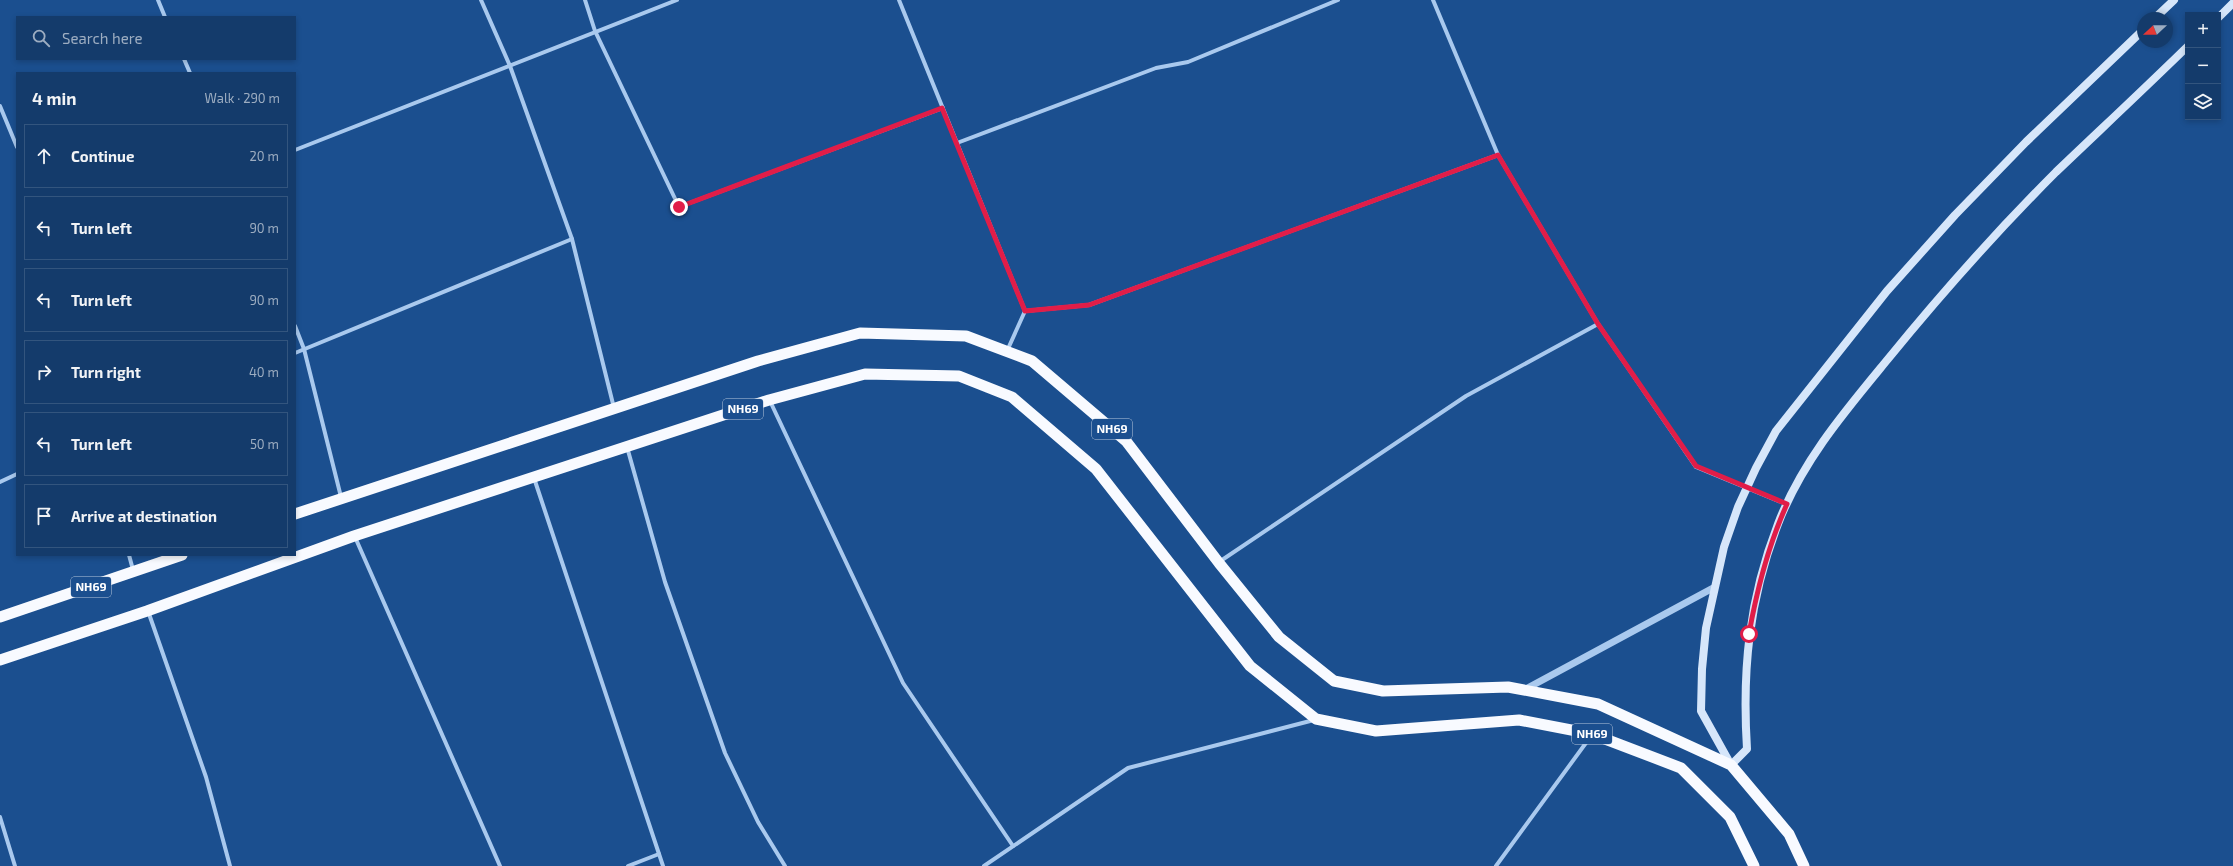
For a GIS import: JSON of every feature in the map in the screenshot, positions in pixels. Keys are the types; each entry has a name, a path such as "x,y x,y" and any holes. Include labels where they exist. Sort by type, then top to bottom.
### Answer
{"highway":[{"name":"NH69","path":"296,514 341,497 758,361 860,333 966,336 1032,361 1126,441 1219,563 1279,637 1334,681 1383,691 1508,687 1598,704 1731,765 1789,834 1804,866"},
{"name":"NH69","path":"0,660 148,611 354,536 769,400 865,374 958,376 1012,397 1096,469 1250,666 1316,719 1376,730 1519,720 1592,734 1682,768 1730,817 1754,866"},
{"name":"NH69","path":"0,617 179,556"}],"main road":[{"path":"2161,12 2174,0"},
{"path":"2221,15 2233,3"},
{"path":"2137,36 2020,148 1955,215 1887,291 1776,431 1746,488 1724,547 1713,588 1706,628 1701,711 1731,765 1747,749 1745,672 1755,598 1766,560 1787,504 1813,455 1920,319 1986,245 2050,179 2186,48"}],"street":[{"path":"158,0 166,16"},
{"path":"481,0 510,66 572,239 615,408"},
{"path":"585,0 595,31 679,207 942,108"},
{"path":"296,150 677,0"},
{"path":"899,0 1025,311 1006,351"},
{"path":"957,143 1156,68 1188,62 1338,0"},
{"path":"1433,0 1498,155 1598,324 1696,466 1787,504"},
{"path":"184,60 190,72"},
{"path":"0,106 16,145"},
{"path":"1025,311 1089,305 1498,155"},
{"path":"296,353 572,239"},
{"path":"1219,563 1466,396 1598,324"},
{"path":"296,329 304,349 341,497"},
{"path":"769,400 903,683 1013,846"},
{"path":"627,447 665,582 725,753 758,822 785,866"},
{"path":"0,482 16,474"},
{"path":"534,478 663,866"},
{"path":"354,536 500,866"},
{"path":"129,556 134,572"},
{"path":"1524,690 1713,588"},
{"path":"148,611 206,777 230,866"},
{"path":"984,866 1128,768 1316,719"},
{"path":"1496,866 1592,734"},
{"path":"0,817 15,866"},
{"path":"628,866 659,854"}],"route":[{"path":"679,207 942,108 1025,311 1089,305 1498,155 1598,324 1696,466 1787,504 1778,524 1766,560 1755,598 1749,634"}]}
